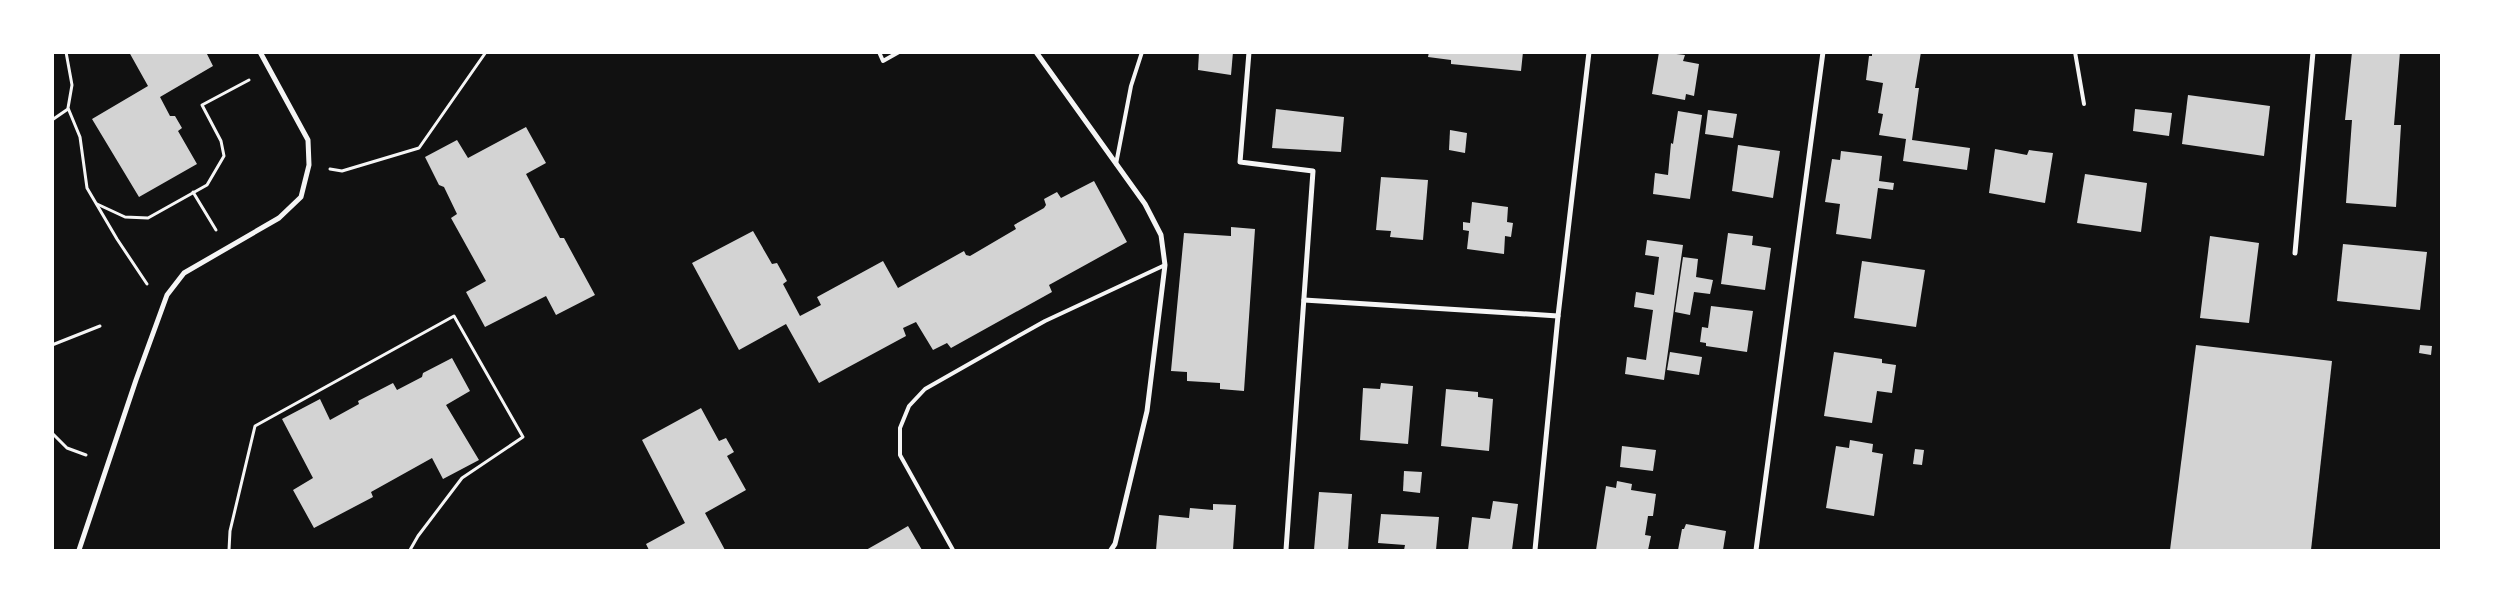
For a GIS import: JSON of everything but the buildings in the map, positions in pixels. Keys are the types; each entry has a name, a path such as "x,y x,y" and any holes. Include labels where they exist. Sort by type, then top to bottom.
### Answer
{"street":[{"path":"79,550 168,295 184,273 279,218 301,197 309,166 308,140 260,52"},
{"path":"1036,52 1145,204 1161,235 1165,265 1147,411 1115,544 1111,550"},
{"path":"1249,52 1240,162 1312,171 1286,550"},
{"path":"1535,550 1558,316 1589,52"},
{"path":"1756,550 1823,52"},
{"path":"2295,253 2313,52"},
{"path":"1304,300 1558,316"}],"lane":[{"path":"879,52 884,61 899,52"},
{"path":"1116,164 1131,86 1142,52"},
{"path":"2075,52 2084,104"},
{"path":"954,550 900,455 900,428 909,406 925,389 1013,338 1165,265"}],"path":[{"path":"66,52 72,85 68,108 84,153 87,188 163,307"},
{"path":"309,166 342,171 419,148 486,52"},
{"path":"96,204 125,217 148,218 207,184 224,156 221,141 202,105 269,70"},
{"path":"52,120 68,108"},
{"path":"193,192 227,248"},
{"path":"229,550 230,531 255,426 454,316 523,437 462,478 418,536 410,550"},
{"path":"52,345 100,326"},
{"path":"52,432 67,448 108,464"}]}
